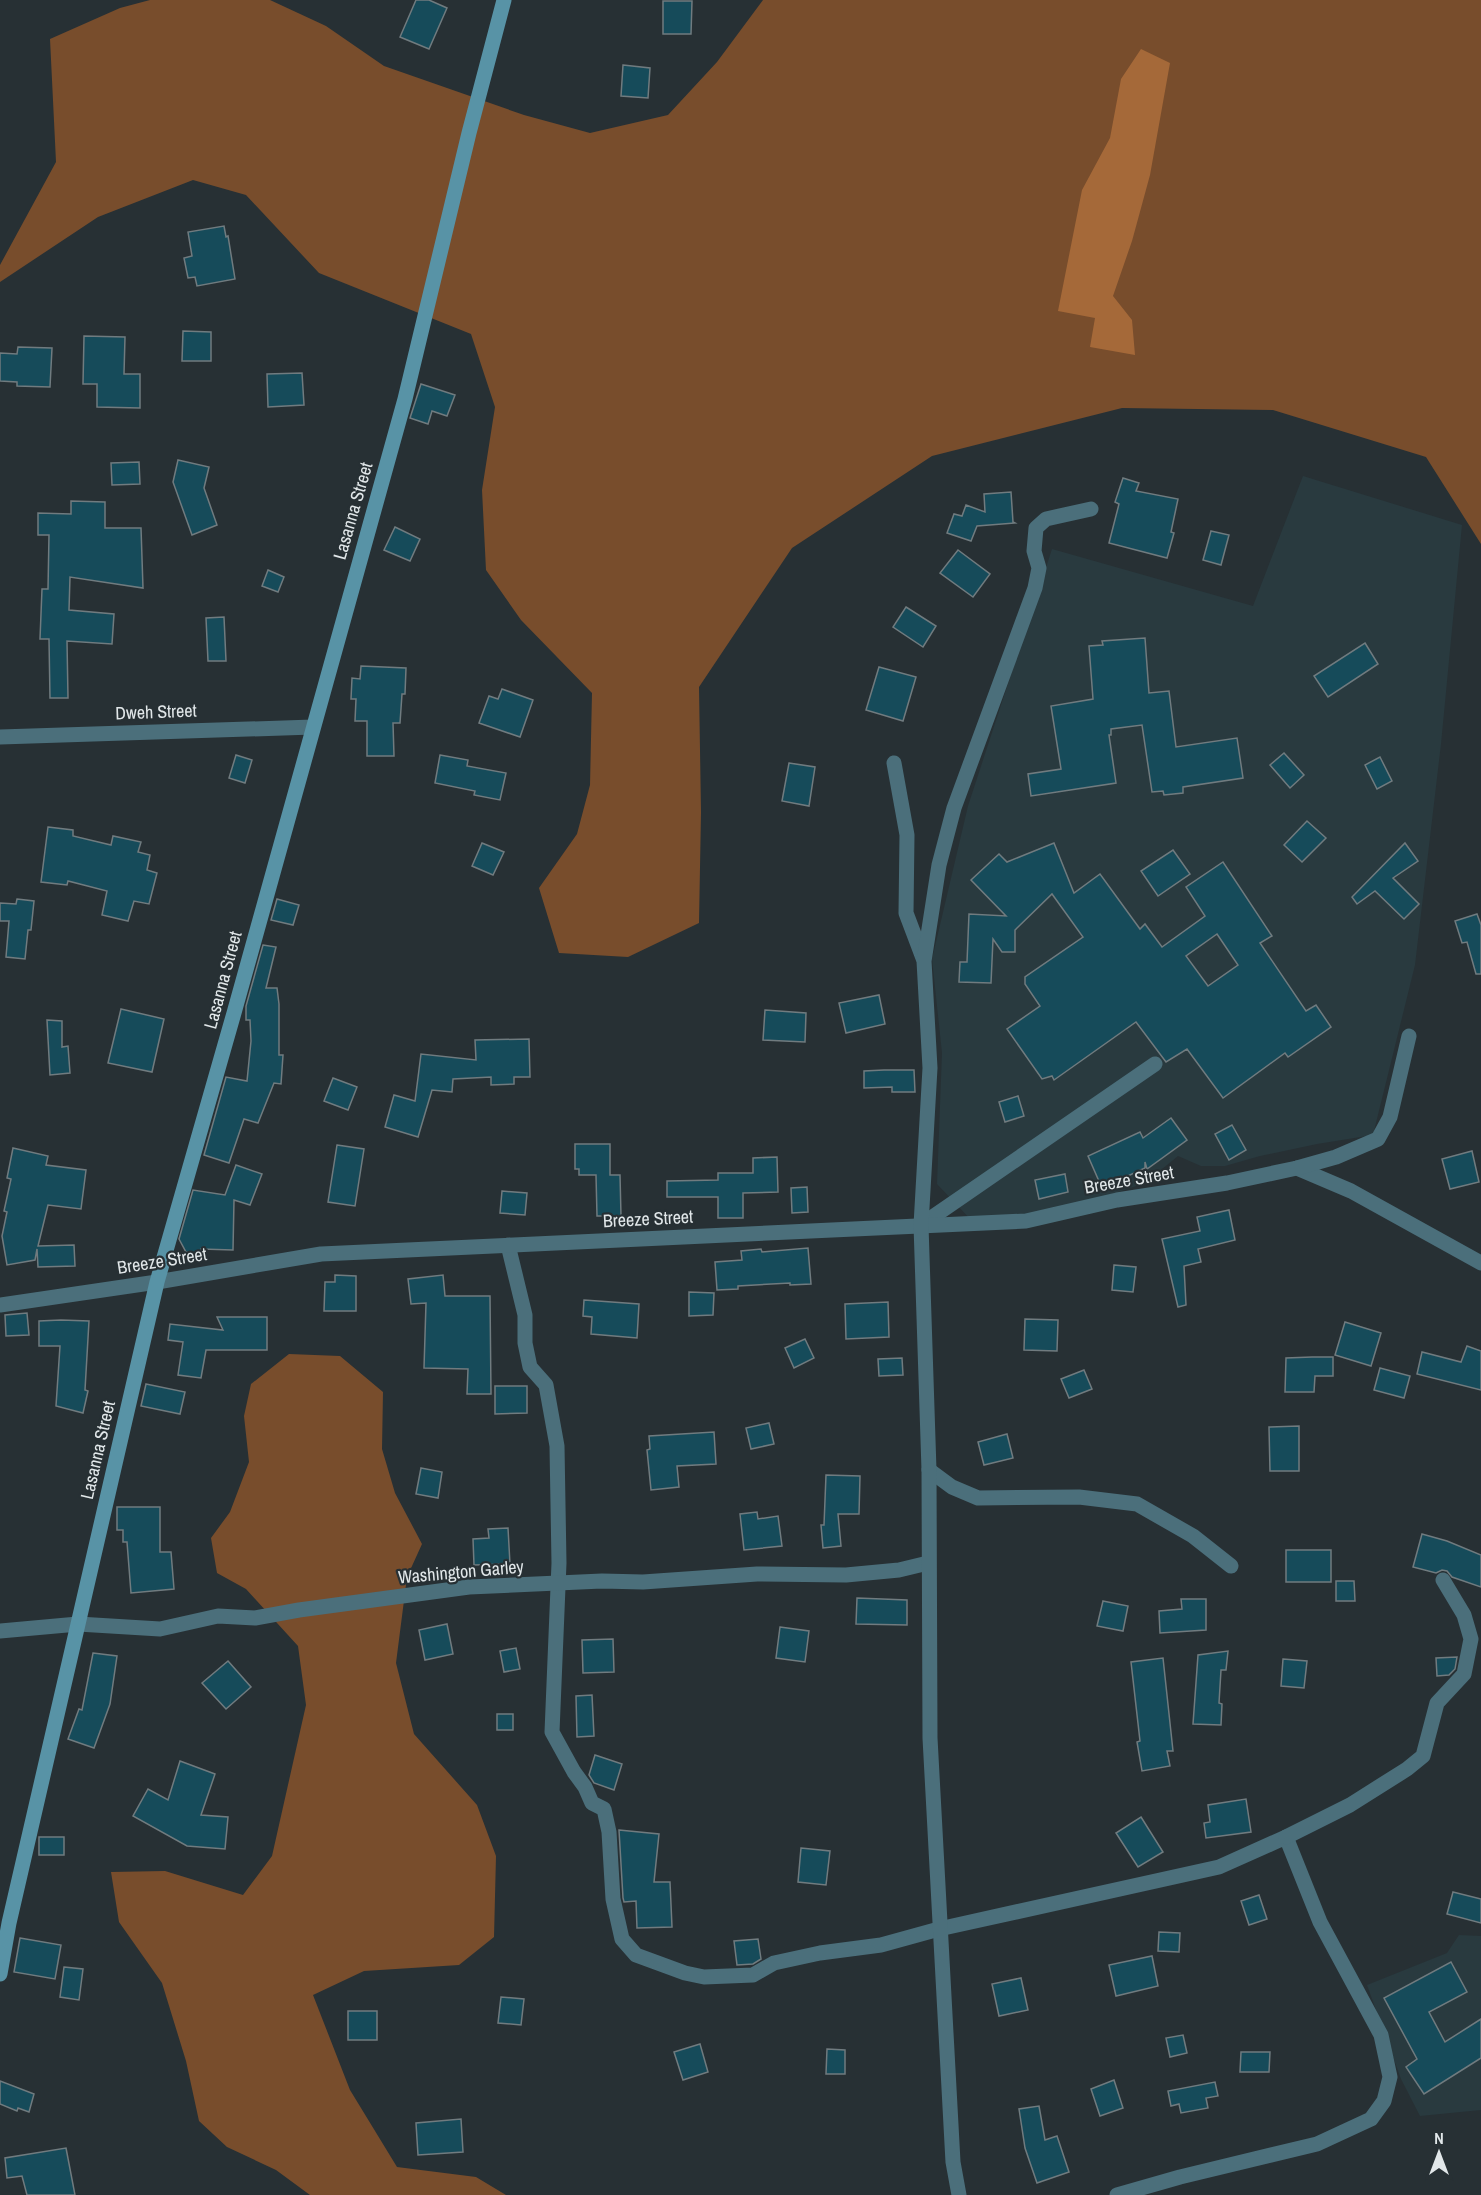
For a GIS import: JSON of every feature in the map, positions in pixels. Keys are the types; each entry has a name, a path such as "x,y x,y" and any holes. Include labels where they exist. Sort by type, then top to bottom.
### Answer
{"street":[{"name":"Lasanna Street","path":"0,1974 9,1923 157,1282 405,399 469,133 504,0"},
{"path":"959,2195 953,2162 930,1738 929,1470 921,1225 930,1068 924,961 939,865 954,807 1035,588 1039,567 1034,550 1036,528 1046,519 1091,509"},
{"name":"Dweh Street","path":"0,737 313,727"},
{"path":"894,763 907,835 906,913 924,961"},
{"name":"Breeze Street","path":"0,1305 157,1282 321,1254 1026,1221 1117,1200 1227,1183 1336,1157 1378,1139 1390,1118 1409,1036"},
{"path":"921,1225 1155,1064"},
{"path":"1297,1168 1351,1191 1481,1263"},
{"path":"508,1245 525,1315 525,1343 530,1367 546,1385 555,1429 558,1470 558,1584 555,1686 551,1712 552,1732 592,1803 604,1809 609,1832 613,1899 622,1939 636,1955 685,1973 704,1977 753,1975 774,1963 820,1953 881,1945 939,1929 1219,1867 1350,1805 1407,1769 1423,1756 1437,1703 1464,1674 1471,1639 1464,1615 1443,1580"},
{"path":"929,1470 952,1487 978,1498 1079,1497 1137,1504 1193,1536 1231,1566"},
{"name":"Washington Garley","path":"0,1631 78,1624 160,1629 218,1616 255,1618 469,1587 643,1582 757,1574 846,1575 899,1570 928,1563"},
{"path":"1117,2195 1180,2176 1317,2144 1371,2119 1384,2101 1390,2077 1381,2035 1320,1922 1286,1837"}],"shaded area":[{"path":"150,0 270,0 326,26 384,66 524,115 590,133 668,115 717,62 763,0 1481,0 1481,544 1426,457 1273,410 1122,408 932,456 792,548 699,687 701,812 699,923 628,957 559,953 539,888 577,834 590,785 592,693 521,620 486,570 482,490 495,407 471,334 319,273 246,195 193,180 98,217 0,282 0,265 56,162 50,39 120,8"},
{"path":"1141,49 1170,63 1150,175 1132,241 1113,296 1132,320 1135,355 1090,347 1095,318 1058,311 1082,190 1110,138 1121,79"},
{"path":"1303,476 1462,525 1441,744 1415,965 1373,1135 1317,1144 1225,1166 1201,1166 1178,1156 1145,1183 1106,1196 1015,1218 973,1222 937,1184 942,1053 932,959 968,806 1052,549 1253,606"},
{"path":"289,1354 340,1356 383,1392 382,1449 395,1493 422,1544 407,1577 396,1663 414,1734 477,1805 496,1856 494,1937 459,1965 364,1971 313,1995 350,2090 397,2167 476,2177 506,2195 310,2195 276,2170 227,2147 199,2121 186,2061 162,1983 119,1922 111,1872 165,1871 243,1895 272,1856 306,1705 298,1646 246,1589 217,1573 211,1538 230,1512 249,1462 244,1416 251,1384"},
{"path":"1459,1935 1481,1936 1481,2110 1420,2116 1401,2079 1367,1985 1447,1953"}],"building":[{"path":"416,0 429,0 447,8 429,49 400,37"},
{"path":"663,1 692,1 691,34 663,34"},
{"path":"623,65 650,68 648,98 621,96"},
{"path":"224,226 226,237 228,236 235,279 197,286 195,277 188,278 184,258 192,256 188,232"},
{"path":"183,331 211,332 211,361 182,361"},
{"path":"84,336 125,337 124,374 140,374 140,408 97,407 97,384 83,384"},
{"path":"18,347 52,348 50,387 17,386 17,382 0,381 0,353 17,354"},
{"path":"302,373 304,405 268,407 267,374"},
{"path":"421,384 455,395 447,416 432,411 428,424 410,418"},
{"path":"178,460 209,467 204,488 217,525 192,535 173,482"},
{"path":"139,462 140,484 112,485 111,463"},
{"path":"1123,478 1139,483 1136,491 1178,499 1171,532 1174,533 1167,558 1109,543 1119,504 1115,502"},
{"path":"1011,492 1013,522 1015,523 977,526 971,541 947,533 954,514 962,516 966,505 985,512 984,494"},
{"path":"71,501 105,502 105,528 141,528 143,588 70,577 69,610 114,614 112,644 67,641 68,698 50,698 49,639 40,639 42,589 48,589 49,535 38,535 38,513 71,514"},
{"path":"395,527 420,539 410,561 384,550"},
{"path":"1211,531 1229,535 1221,565 1203,560"},
{"path":"958,550 990,574 973,597 940,573"},
{"path":"268,570 284,577 278,592 262,586"},
{"path":"906,607 936,626 923,647 893,627"},
{"path":"224,617 226,661 208,661 206,618"},
{"path":"1145,638 1149,693 1169,691 1176,747 1237,738 1243,778 1183,787 1183,793 1164,795 1163,791 1152,792 1142,725 1111,729 1111,735 1109,735 1116,783 1031,796 1028,774 1061,769 1051,706 1093,699 1089,646 1103,645 1102,641"},
{"path":"1365,643 1378,664 1328,697 1314,676"},
{"path":"361,666 406,668 405,694 402,694 400,723 393,723 394,756 367,756 367,721 355,721 356,699 351,699 352,678 360,679"},
{"path":"879,667 916,677 903,721 866,710"},
{"path":"502,689 533,700 520,737 479,723 489,696 498,699"},
{"path":"1284,753 1304,775 1290,788 1270,765"},
{"path":"236,755 252,760 245,783 229,778"},
{"path":"440,755 468,760 467,766 506,773 500,800 474,795 475,791 435,783"},
{"path":"1380,757 1392,781 1377,789 1365,765"},
{"path":"789,763 815,767 809,806 782,801"},
{"path":"1307,821 1326,838 1302,862 1284,845"},
{"path":"48,827 73,830 73,836 111,845 113,836 141,842 138,852 150,855 147,870 157,873 149,904 134,901 128,921 102,915 107,891 68,881 67,885 41,882"},
{"path":"482,843 504,852 493,875 472,866"},
{"path":"1054,843 1074,893 1100,874 1140,929 1145,924 1162,947 1205,916 1186,887 1223,862 1272,936 1260,943 1306,1011 1316,1005 1331,1027 1288,1057 1285,1053 1223,1098 1187,1049 1166,1062 1136,1022 1054,1080 1052,1076 1042,1079 1007,1029 1040,1006 1025,984 1025,977 1083,937 1052,894 1015,930 1015,952 1002,952 993,939 991,983 959,982 960,962 967,962 969,914 1006,916 971,880 999,854 1007,862","holes":["1217,934 1238,965 1208,986 1186,956"]},
{"path":"1405,843 1418,861 1393,878 1419,904 1404,919 1375,891 1357,904 1352,897"},
{"path":"1173,850 1190,874 1158,896 1141,871"},
{"path":"17,899 34,901 25,959 6,957 9,921 0,921 0,903 16,904"},
{"path":"277,899 299,905 293,925 271,920"},
{"path":"1477,914 1481,925 1481,974 1476,974 1467,942 1462,943 1455,921"},
{"path":"263,945 276,947 266,988 277,988 279,1055 283,1055 281,1084 274,1083 258,1123 244,1119 229,1163 204,1155 226,1077 247,1081 251,1041 250,1020 246,1020 246,1006"},
{"path":"879,995 885,1024 846,1033 839,1003"},
{"path":"121,1009 164,1019 152,1072 108,1063"},
{"path":"765,1010 806,1013 805,1042 763,1040"},
{"path":"47,1020 62,1021 62,1047 68,1046 70,1073 50,1075"},
{"path":"529,1039 530,1077 514,1077 514,1084 491,1085 491,1077 453,1079 452,1092 432,1090 418,1137 385,1127 394,1095 415,1101 421,1054 476,1060 475,1040"},
{"path":"914,1070 915,1092 892,1092 892,1087 864,1088 864,1071"},
{"path":"333,1078 357,1087 348,1110 324,1101"},
{"path":"1018,1096 1024,1116 1005,1122 999,1102"},
{"path":"1171,1118 1187,1140 1147,1169 1145,1162 1145,1168 1102,1188 1088,1156 1140,1132 1143,1138"},
{"path":"1232,1125 1246,1150 1229,1160 1215,1134"},
{"path":"575,1144 610,1144 610,1175 620,1175 621,1216 597,1216 596,1175 579,1175 579,1169 575,1169"},
{"path":"337,1145 364,1149 355,1206 328,1202"},
{"path":"13,1148 48,1156 46,1165 86,1170 81,1209 48,1205 38,1246 74,1245 75,1266 38,1267 37,1249 35,1260 7,1265 2,1236 7,1212 4,1211 11,1179 7,1178"},
{"path":"1472,1151 1479,1182 1450,1189 1442,1159"},
{"path":"777,1157 778,1192 743,1193 743,1218 718,1218 718,1197 667,1197 667,1181 718,1180 718,1173 753,1173 753,1158"},
{"path":"236,1165 262,1174 250,1205 234,1200 233,1250 201,1249 201,1254 186,1252 179,1239 193,1190 225,1195"},
{"path":"1065,1174 1068,1192 1039,1199 1035,1180"},
{"path":"807,1187 808,1212 792,1213 791,1188"},
{"path":"502,1191 527,1193 525,1215 500,1213"},
{"path":"1229,1210 1235,1240 1198,1249 1201,1262 1184,1266 1186,1305 1178,1307 1162,1239 1200,1231 1197,1217"},
{"path":"808,1248 811,1284 738,1286 738,1289 717,1290 715,1262 742,1260 741,1251 761,1249 762,1252"},
{"path":"1114,1265 1136,1267 1133,1292 1112,1290"},
{"path":"335,1275 356,1276 356,1311 324,1311 325,1282 335,1282"},
{"path":"443,1275 445,1296 490,1296 491,1394 467,1394 468,1369 424,1368 426,1303 411,1304 408,1279"},
{"path":"689,1292 714,1293 713,1315 689,1316"},
{"path":"584,1300 639,1304 637,1338 591,1334 592,1317 583,1316"},
{"path":"888,1302 889,1337 846,1339 845,1304"},
{"path":"27,1313 29,1335 6,1336 5,1315"},
{"path":"217,1317 267,1317 267,1350 206,1350 201,1378 178,1375 183,1342 168,1340 170,1324 223,1330"},
{"path":"1025,1319 1058,1320 1057,1351 1024,1350"},
{"path":"39,1321 89,1321 85,1390 88,1391 83,1413 56,1406 60,1346 39,1346"},
{"path":"1345,1322 1381,1333 1371,1366 1335,1355"},
{"path":"805,1339 814,1358 794,1368 785,1348"},
{"path":"1467,1346 1481,1351 1481,1390 1417,1374 1422,1352 1461,1362"},
{"path":"1333,1357 1333,1376 1315,1376 1314,1392 1285,1392 1286,1358"},
{"path":"902,1358 903,1375 879,1376 878,1359"},
{"path":"1380,1368 1410,1376 1404,1398 1374,1390"},
{"path":"1084,1370 1092,1389 1069,1398 1061,1379"},
{"path":"146,1384 185,1392 180,1414 141,1406"},
{"path":"495,1386 527,1386 527,1413 495,1414"},
{"path":"769,1423 774,1444 751,1449 746,1428"},
{"path":"1299,1426 1299,1471 1270,1471 1269,1427"},
{"path":"714,1432 716,1464 677,1466 679,1487 651,1490 647,1450 650,1449 649,1436"},
{"path":"1007,1434 1013,1458 984,1465 978,1442"},
{"path":"421,1468 442,1472 438,1498 416,1494"},
{"path":"826,1475 860,1476 859,1514 838,1514 841,1546 823,1548 821,1525 824,1525"},
{"path":"117,1507 160,1507 160,1552 171,1552 174,1589 131,1593 127,1542 123,1542 123,1530 117,1530"},
{"path":"757,1512 758,1519 778,1516 782,1546 744,1550 740,1514"},
{"path":"508,1528 510,1564 474,1565 473,1539 489,1538 488,1529"},
{"path":"1422,1534 1481,1555 1481,1587 1452,1577 1447,1571 1442,1570 1436,1573 1413,1567"},
{"path":"1286,1550 1331,1550 1331,1582 1286,1582"},
{"path":"1336,1581 1354,1581 1355,1601 1336,1601"},
{"path":"857,1598 907,1600 907,1625 856,1624"},
{"path":"1181,1599 1206,1599 1206,1630 1160,1633 1159,1611 1182,1609"},
{"path":"1103,1601 1128,1606 1123,1631 1097,1626"},
{"path":"447,1624 453,1654 425,1660 419,1630"},
{"path":"780,1627 809,1631 805,1662 776,1658"},
{"path":"613,1639 614,1672 583,1673 582,1640"},
{"path":"516,1648 520,1669 504,1672 500,1651"},
{"path":"1228,1651 1226,1670 1221,1670 1219,1703 1222,1704 1221,1725 1193,1724 1198,1655"},
{"path":"93,1653 117,1656 110,1704 94,1748 68,1739 79,1709 82,1710"},
{"path":"1457,1657 1455,1669 1449,1675 1437,1676 1436,1658"},
{"path":"1163,1658 1173,1751 1167,1751 1170,1766 1142,1771 1137,1742 1140,1741 1131,1662"},
{"path":"1283,1659 1307,1661 1304,1688 1281,1686"},
{"path":"228,1661 251,1687 226,1709 202,1683"},
{"path":"592,1695 594,1736 577,1737 576,1696"},
{"path":"497,1714 513,1714 513,1730 497,1730"},
{"path":"595,1755 622,1764 614,1790 594,1783 589,1775"},
{"path":"180,1761 215,1774 201,1815 228,1817 225,1849 187,1846 133,1816 148,1789 168,1800"},
{"path":"1246,1799 1251,1832 1206,1838 1204,1823 1210,1822 1208,1805"},
{"path":"1141,1817 1163,1852 1138,1867 1116,1833"},
{"path":"619,1830 659,1834 654,1882 670,1882 672,1927 637,1928 636,1901 624,1902 623,1898"},
{"path":"39,1837 64,1837 64,1855 39,1855"},
{"path":"801,1848 830,1851 826,1885 798,1882"},
{"path":"1453,1892 1481,1899 1481,1923 1447,1914"},
{"path":"1259,1895 1267,1919 1249,1925 1241,1901"},
{"path":"1159,1932 1180,1933 1179,1952 1158,1951"},
{"path":"20,1938 61,1945 55,1979 14,1972"},
{"path":"758,1939 761,1959 753,1964 737,1965 734,1941"},
{"path":"1152,1956 1158,1986 1116,1996 1109,1965"},
{"path":"1451,1962 1467,1992 1429,2012 1445,2042 1481,2019 1481,2058 1424,2094 1406,2067 1417,2059 1384,1998"},
{"path":"64,1967 83,1969 79,2000 60,1997"},
{"path":"1021,1978 1028,2010 999,2016 992,1984"},
{"path":"501,1997 524,1999 521,2025 498,2023"},
{"path":"348,2011 377,2011 377,2040 348,2040"},
{"path":"1183,2035 1187,2053 1170,2057 1166,2038"},
{"path":"700,2044 708,2072 683,2080 674,2052"},
{"path":"827,2049 845,2050 845,2074 826,2074"},
{"path":"1241,2052 1270,2052 1269,2072 1240,2072"},
{"path":"1114,2080 1123,2108 1100,2116 1091,2089"},
{"path":"0,2081 34,2094 29,2112 18,2108 17,2111 0,2104"},
{"path":"1215,2082 1218,2096 1206,2098 1208,2108 1181,2113 1179,2104 1171,2106 1168,2091"},
{"path":"1039,2106 1045,2140 1057,2136 1069,2172 1037,2183 1025,2148 1019,2109"},
{"path":"461,2119 463,2152 418,2155 416,2123"},
{"path":"66,2148 75,2195 27,2195 22,2176 7,2178 5,2158"}]}
